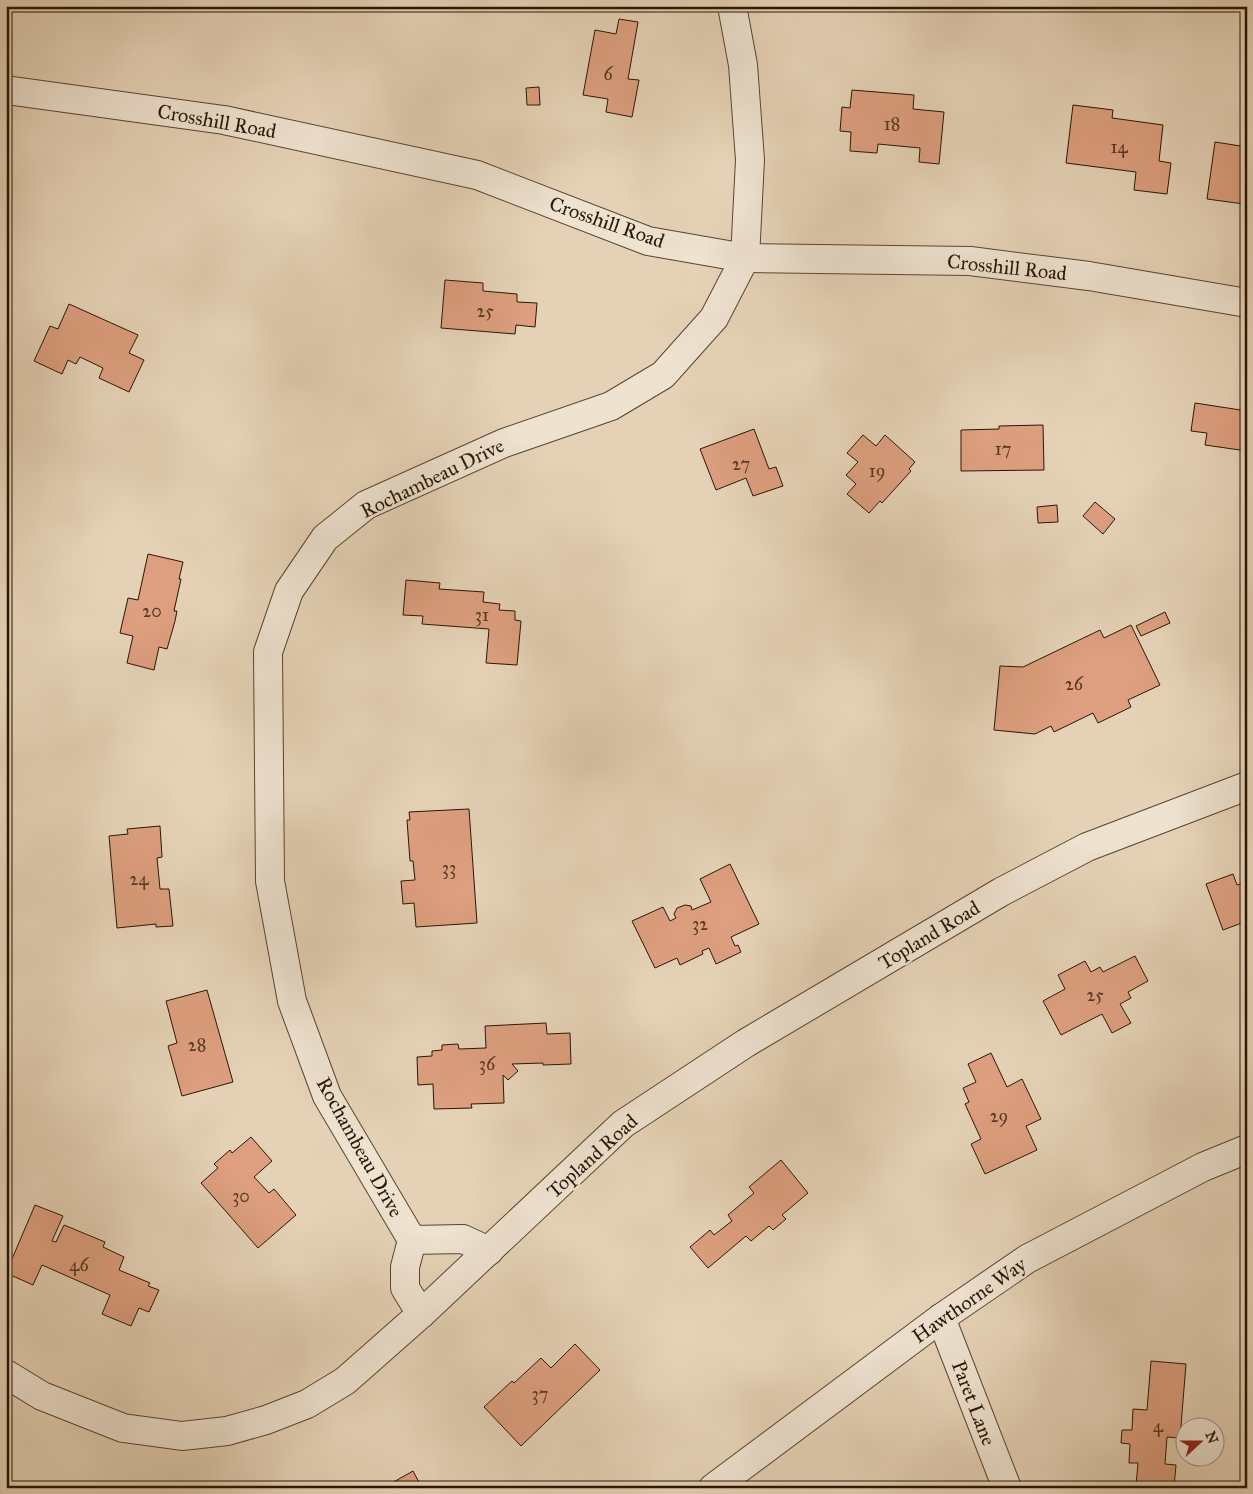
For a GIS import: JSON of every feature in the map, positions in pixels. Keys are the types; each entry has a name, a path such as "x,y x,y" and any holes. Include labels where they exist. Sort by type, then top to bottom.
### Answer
{"street":[{"name":"Rochambeau Drive","path":"489,1251 463,1239 412,1240 327,1096 292,1001 270,881 268,652 288,591 325,538 366,505 504,443 611,406 662,375 714,318 745,258 750,160 743,65 732,6"},
{"name":"Crosshill Road","path":"6,90 224,120 477,175 648,241 745,258 970,260 1089,276 1247,303"},
{"name":"Topland Road","path":"6,1374 42,1396 123,1428 182,1436 227,1432 266,1420 307,1404 345,1380 421,1314 623,1124 746,1043 1001,892 1087,847 1247,786"},
{"name":"Hawthorne Way","path":"713,1488 941,1318 1027,1259 1203,1167 1247,1149"},
{"path":"412,1240 405,1267 405,1288 421,1314"},
{"name":"Paret Lane","path":"941,1318 1007,1488"}],"building":[{"path":"619,19 638,22 628,79 639,80 632,117 606,112 608,99 583,95 595,30 616,34"},
{"path":"539,87 540,105 527,105 526,88"},
{"path":"852,90 914,95 913,109 944,112 939,164 919,162 920,148 878,144 877,153 850,151 851,132 840,131 842,107 850,108"},
{"path":"1073,105 1113,110 1112,118 1163,125 1159,161 1171,163 1167,194 1134,190 1136,172 1066,163"},
{"path":"1215,142 1247,147 1247,188 1244,204 1207,199"},
{"path":"6,158 9,158 7,198 6,198"},
{"path":"445,280 483,283 483,291 517,294 517,302 537,303 535,327 516,325 515,334 441,328"},
{"path":"69,304 138,335 129,353 144,360 129,392 99,378 103,368 80,357 76,364 68,360 62,374 34,361 50,326 58,329"},
{"path":"1195,403 1247,411 1247,451 1205,445 1207,433 1191,431"},
{"path":"1043,425 1044,470 961,471 961,430 999,429 999,426"},
{"path":"754,429 769,469 776,467 783,486 753,496 746,478 716,490 700,449"},
{"path":"863,435 876,446 885,435 915,462 909,469 911,471 882,503 880,501 869,513 847,494 856,484 846,475 858,462 847,453"},
{"path":"1095,502 1115,519 1103,534 1083,516"},
{"path":"1057,505 1058,522 1038,523 1037,507"},
{"path":"148,554 183,562 174,611 177,611 175,621 167,649 159,647 154,670 127,663 133,636 120,633 128,598 138,600"},
{"path":"406,580 440,583 439,589 484,592 483,602 500,604 499,610 515,611 515,620 521,621 517,665 486,663 489,629 422,624 423,616 403,615"},
{"path":"1165,612 1170,623 1141,636 1136,626"},
{"path":"1131,625 1160,685 1128,700 1131,707 1098,723 1093,713 1054,732 1051,726 1035,734 994,730 1000,666 1023,667 1100,630 1104,638"},
{"path":"469,809 477,923 416,927 414,903 403,904 401,881 415,880 413,861 410,861 407,820 410,820 409,812"},
{"path":"160,826 162,857 157,858 160,889 169,889 173,926 156,927 156,924 117,928 109,836 128,834 127,829"},
{"path":"730,864 759,924 731,937 735,946 738,945 741,952 716,964 709,948 702,951 703,954 680,965 677,958 655,968 632,921 663,907 670,921 676,918 674,914 677,908 685,905 691,906 692,910 711,902 700,879"},
{"path":"1233,874 1237,885 1247,882 1247,921 1223,930 1206,884"},
{"path":"1135,956 1148,981 1128,992 1131,998 1120,1004 1131,1023 1112,1033 1102,1014 1061,1035 1043,1001 1065,989 1058,975 1085,961 1091,972 1100,967 1103,972"},
{"path":"207,990 233,1082 182,1096 168,1046 177,1043 166,1001"},
{"path":"546,1023 547,1034 570,1033 571,1064 512,1064 518,1071 508,1080 503,1075 504,1103 471,1104 472,1108 434,1109 433,1084 418,1085 417,1057 432,1056 432,1051 442,1050 442,1045 458,1044 459,1049 486,1048 485,1026"},
{"path":"991,1053 1007,1087 1022,1079 1041,1119 1026,1126 1037,1150 985,1174 971,1144 981,1139 965,1104 969,1102 963,1088 976,1082 968,1064"},
{"path":"251,1137 272,1161 254,1177 269,1193 274,1189 296,1215 258,1248 201,1183 218,1168 214,1164 230,1150 232,1153"},
{"path":"781,1160 808,1193 782,1215 786,1219 773,1230 769,1226 751,1241 746,1236 708,1268 690,1247 710,1230 714,1235 732,1221 728,1215 754,1193 749,1187"},
{"path":"35,1205 63,1216 52,1241 56,1242 64,1225 105,1242 103,1247 124,1257 119,1270 150,1283 148,1286 159,1290 149,1312 139,1308 131,1326 102,1314 110,1295 42,1265 33,1285 6,1273"},
{"path":"575,1344 600,1370 521,1446 484,1407 541,1358 551,1368"},
{"path":"1151,1361 1186,1364 1182,1416 1176,1416 1176,1438 1167,1437 1165,1464 1176,1465 1174,1488 1136,1485 1138,1463 1129,1463 1130,1444 1121,1443 1122,1430 1132,1430 1133,1409 1147,1410"},
{"path":"413,1471 422,1488 383,1488"}]}
